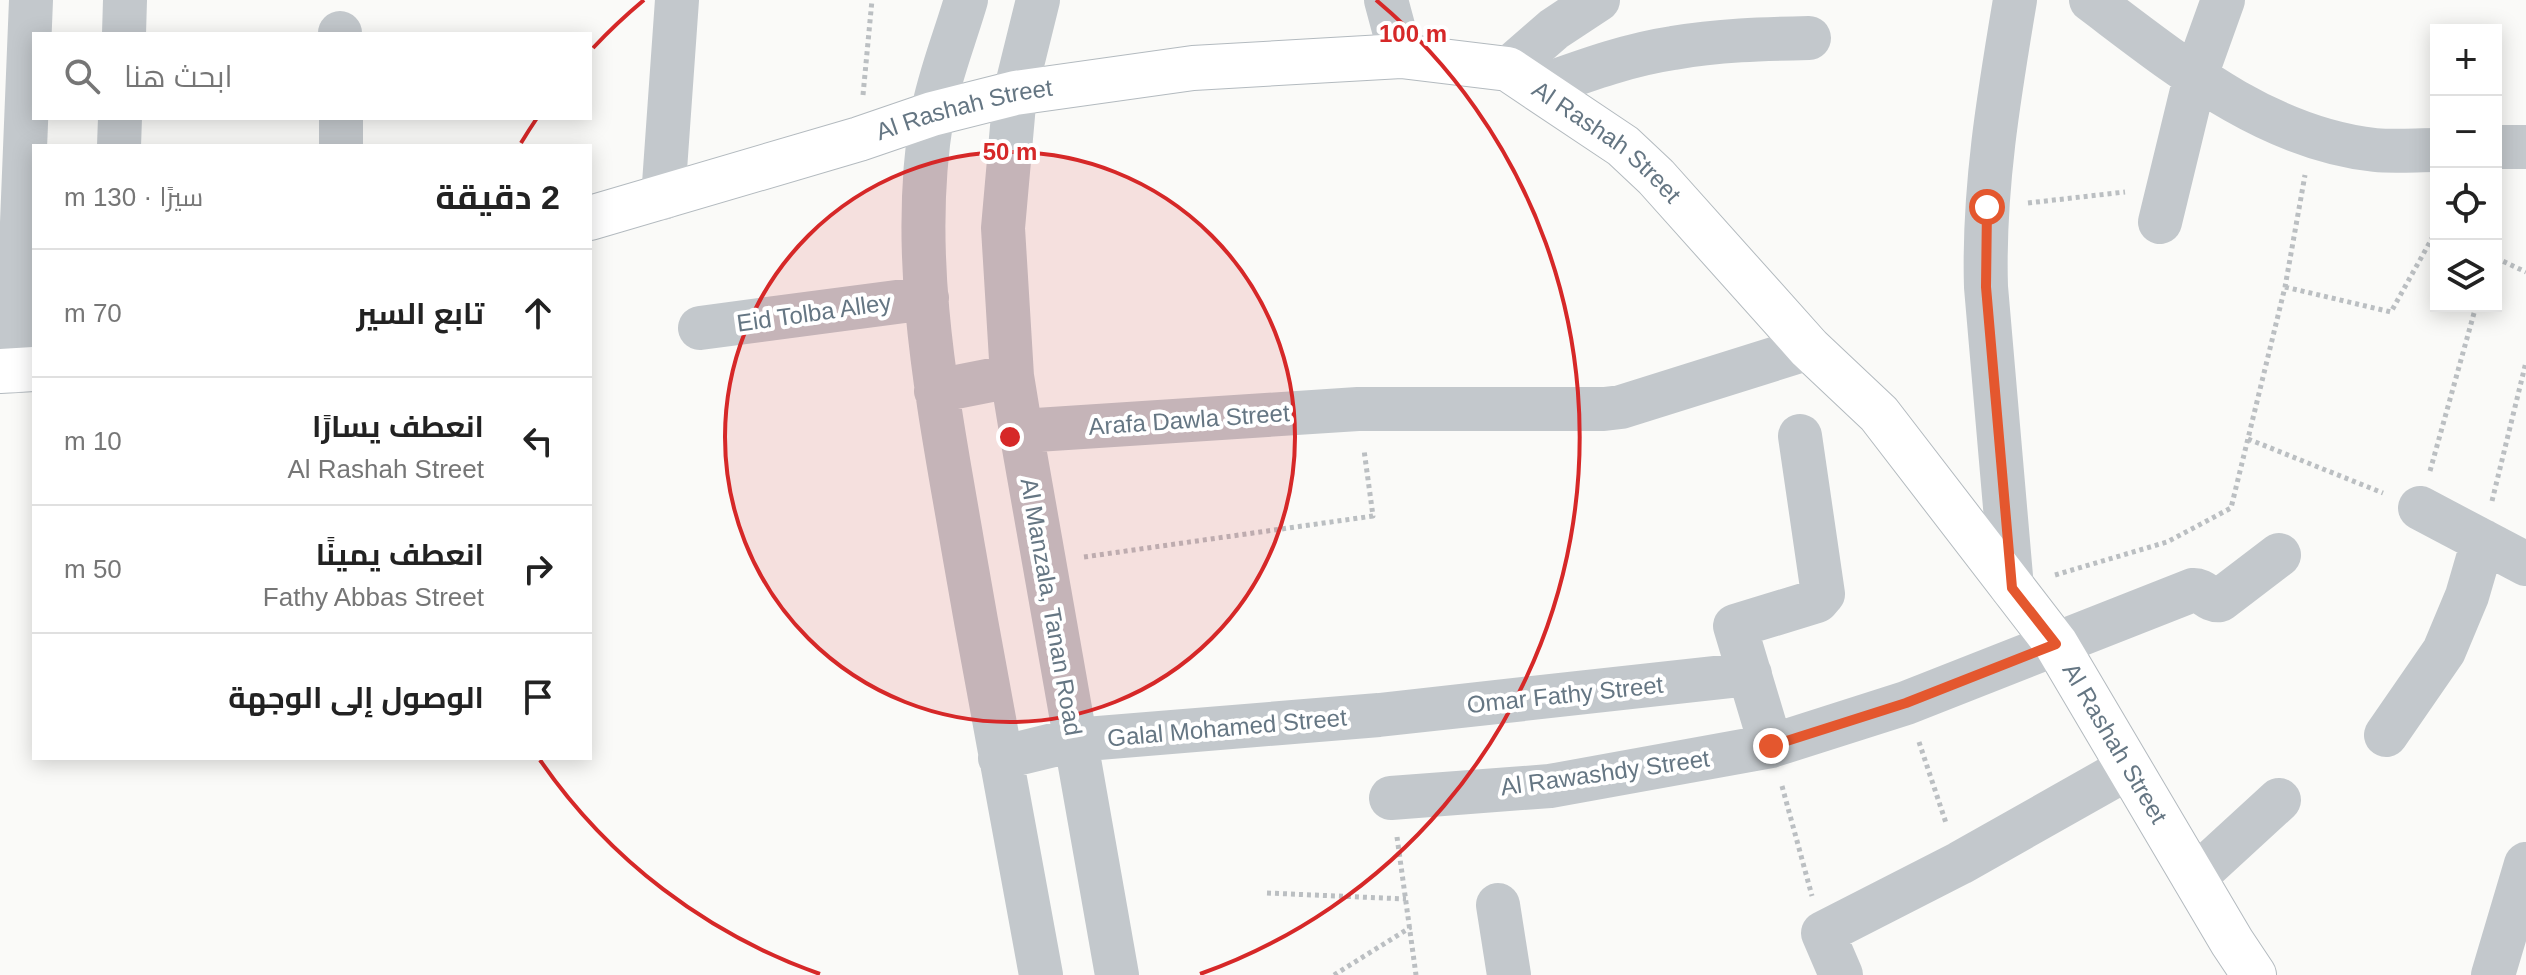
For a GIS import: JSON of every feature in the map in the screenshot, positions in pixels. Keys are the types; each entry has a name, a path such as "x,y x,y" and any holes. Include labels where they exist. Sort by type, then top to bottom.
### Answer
{"main road":[{"name":"Al Rashah Street","path":"592,217 859,139 932,114 1015,93 1193,68 1401,56 1522,78 1623,146 1656,177 1809,348 1879,414 2056,644 2254,975"}],"street":[{"path":"17,370 31,0"},
{"path":"124,32 125,0"},
{"path":"663,198 677,0"},
{"path":"966,0 932,114 924,210 927,298 936,391 1041,975"},
{"name":"Al Manzala, Tanan Road","path":"1038,0 1015,93 1003,228 1012,376 1117,975"},
{"path":"1386,0 1401,56"},
{"path":"1522,78 1550,14 1598,0"},
{"path":"2012,588 1986,287 1987,207 1994,129 2015,0"},
{"path":"2091,0 2195,78 2276,122 2312,135 2374,150 2430,150"},
{"path":"2164,204 2195,78 2223,0"},
{"path":"1522,78 1670,48 1739,39 1809,38"},
{"path":"119,144 120,120"},
{"path":"341,120 341,144"},
{"path":"2502,147 2526,147"},
{"name":"Eid Tolba Alley","path":"700,328 927,298"},
{"name":"Arafa Dawla Street","path":"1021,431 1358,409 1588,410 1621,407 1809,348"},
{"path":"936,391 1012,376"},
{"path":"1771,746 1736,624 1817,601 1823,594 1800,436"},
{"path":"2420,508 2526,564"},
{"path":"2386,735 2444,651 2467,596 2483,541"},
{"name":"Al Rawashdy Street","path":"1391,798 1550,786 1771,746 1906,703 2195,589 2214,600 2220,600 2279,555"},
{"name":"Omar Fathy Street","path":"1379,715 1750,674"},
{"name":"Galal Mohamed Street","path":"1000,758 1074,740 1379,715"},
{"path":"1841,975 1823,933 1960,863 2128,768"},
{"path":"2194,878 2279,800"},
{"path":"2507,959 2526,864"},
{"path":"1498,905 1509,975"}],"path":[{"path":"859,139 872,0"},
{"path":"2012,588 2167,542 2231,508 2285,287 2312,135"},
{"path":"1987,207 2164,204"},
{"path":"2285,287 2391,312 2431,240"},
{"path":"2502,261 2526,272"},
{"path":"2248,439 2420,508 2474,312"},
{"path":"2483,541 2526,362"},
{"path":"1044,563 1373,516 1358,409"},
{"path":"1906,703 1960,863"},
{"path":"1771,746 1823,933"},
{"path":"1391,798 1416,975"},
{"path":"1267,893 1406,899"},
{"path":"1334,975 1411,927"}],"route":[{"path":"1771,746 1906,703 2056,644 2012,588 1986,287 1984,247 1987,207"}]}
